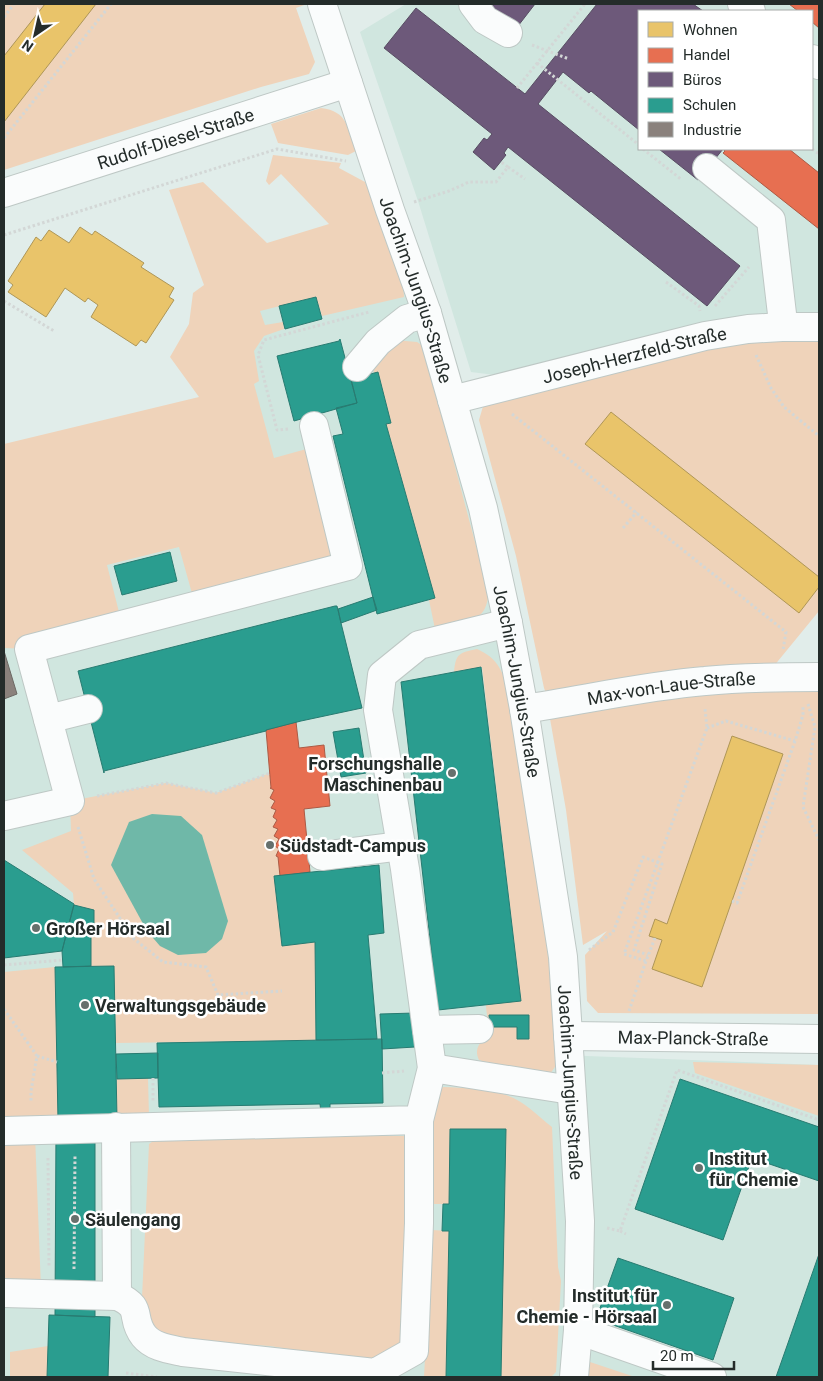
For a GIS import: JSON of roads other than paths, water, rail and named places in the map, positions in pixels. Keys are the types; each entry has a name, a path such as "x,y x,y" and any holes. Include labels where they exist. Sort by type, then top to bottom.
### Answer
{"street":[{"path":"473,4 484,20 508,33"},
{"name":"Joachim-Jungius-Straße","path":"329,6 348,83 427,313 483,508 508,623 524,709 563,957 570,1090 580,1221 578,1330 574,1377"},
{"name":"Rudolf-Diesel-Straße","path":"4,193 348,83"},
{"path":"707,168 771,220 782,327"},
{"path":"357,367 378,342 407,319 427,313"},
{"name":"Joseph-Herzfeld-Straße","path":"452,400 703,328 819,327"},
{"path":"4,816 70,801 28,649 348,566 314,426"},
{"path":"4,1293 117,1296 127,1300 134,1306 137,1324 144,1336 157,1346 183,1352 375,1373 414,1351 419,1224 419,1120 432,1068 409,860 378,710 382,675 419,645 508,623"},
{"name":"Max-von-Laue-Straße","path":"524,709 703,681 802,679"},
{"path":"48,719 88,709"},
{"path":"322,856 409,860"},
{"path":"427,1030 479,1029"},
{"name":"Max-Planck-Straße","path":"568,1036 819,1039"},
{"path":"432,1068 570,1090"},
{"path":"4,1131 419,1120"},
{"path":"116,1128 117,1296"},
{"path":"578,1330 712,1377"}],"place":[{"name":"Forschungshalle Maschinenbau","path":"452,773"},
{"name":"Südstadt-Campus","path":"270,845"},
{"name":"Großer Hörsaal","path":"36,928"},
{"name":"Verwaltungsgebäude","path":"85,1005"},
{"name":"Institut für Chemie","path":"699,1168"},
{"name":"Säulengang","path":"75,1219"},
{"name":"Institut für Chemie - Hörsaal","path":"667,1305"}]}
